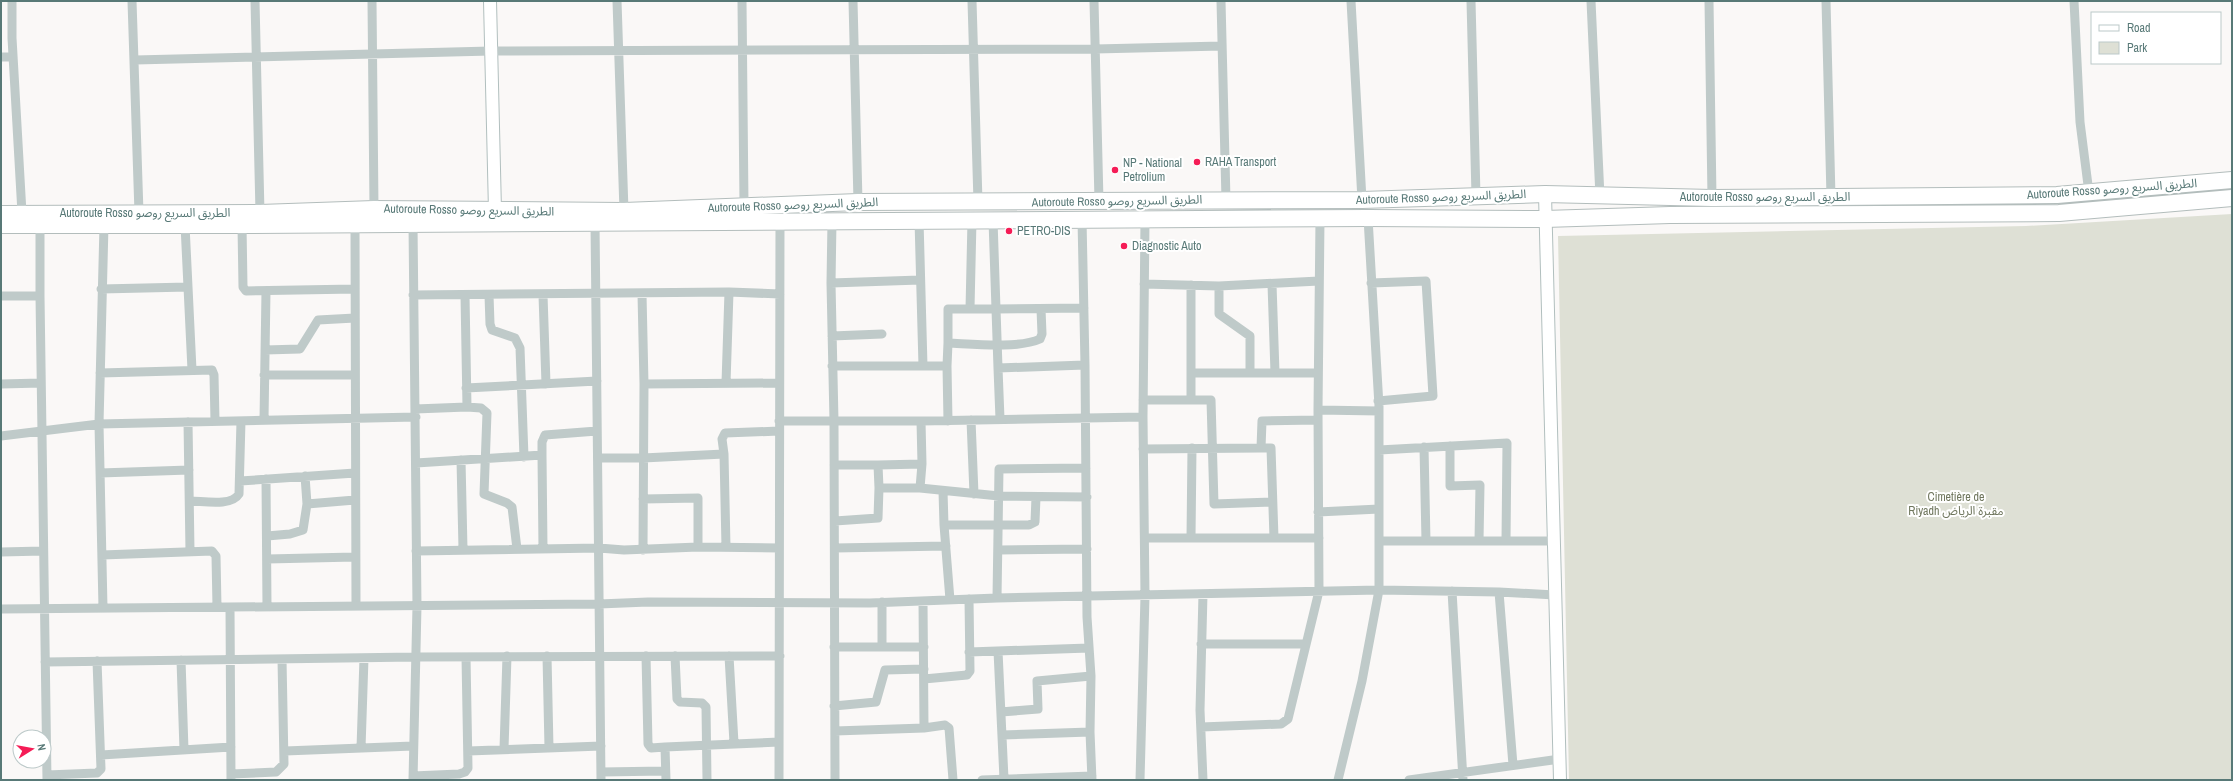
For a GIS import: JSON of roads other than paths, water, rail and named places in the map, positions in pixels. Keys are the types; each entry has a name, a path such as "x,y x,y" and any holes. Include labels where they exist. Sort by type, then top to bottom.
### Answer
{"highway":[{"name":"Autoroute Rosso الطريق السريع روصو","path":"1,214 260,213 374,209 624,211 858,202 1362,200 1546,194 1600,197 1712,198 2057,195 2232,180"},
{"name":"Autoroute Rosso الطريق السريع روصو","path":"1,225 242,225 1082,219 1545,219 1670,215 2059,213 2232,198"}],"street":[{"path":"12,1 13,57 22,213"},
{"path":"132,1 135,60 138,213"},
{"path":"255,1 260,213"},
{"path":"372,1 374,209"},
{"path":"490,1 495,211"},
{"path":"617,1 624,211"},
{"path":"742,1 744,206"},
{"path":"853,1 858,202"},
{"path":"972,1 978,202"},
{"path":"1094,1 1099,201"},
{"path":"1221,1 1226,200"},
{"path":"1351,1 1356,126 1362,200"},
{"path":"1471,1 1476,196"},
{"path":"1591,1 1600,197"},
{"path":"1709,1 1712,198"},
{"path":"1826,1 1831,197"},
{"path":"2074,1 2080,122 2089,193"},
{"path":"135,60 491,51 743,52 854,49 1095,49 1222,46"},
{"path":"1,57 13,57"},
{"path":"1546,194 1545,219 1560,780"},
{"path":"1338,780 1362,681 1380,590 1379,411 1368,218"},
{"path":"982,780 1092,778 1082,219"},
{"path":"1140,780 1145,596 1143,400 1145,219"},
{"path":"1201,727 1281,724 1288,719 1319,591 1318,373 1320,219"},
{"path":"919,220 922,366"},
{"path":"970,309 972,220"},
{"path":"993,220 1000,419"},
{"path":"779,780 780,603 778,548 780,221"},
{"path":"832,221 831,283 835,521 835,780"},
{"path":"595,223 601,776 666,776 664,747"},
{"path":"355,224 356,606"},
{"path":"413,224 416,413 416,606 413,778 465,772 468,768 466,657"},
{"path":"40,225 47,778 97,773 101,769 97,661"},
{"path":"102,608 99,424 104,225"},
{"path":"185,225 192,370"},
{"path":"242,225 244,289 266,291 355,289"},
{"path":"831,283 920,280"},
{"path":"1144,284 1218,286 1319,281"},
{"path":"1372,283 1426,281 1433,396 1378,401"},
{"path":"1272,284 1275,373"},
{"path":"1191,285 1191,400"},
{"path":"1218,286 1219,314 1250,336 1250,373"},
{"path":"102,289 188,287"},
{"path":"264,420 266,291"},
{"path":"413,295 596,295 729,292 780,294"},
{"path":"726,383 729,292"},
{"path":"543,294 546,384"},
{"path":"642,294 644,384 643,550"},
{"path":"466,295 467,408"},
{"path":"489,295 490,324 492,330 515,338 518,342 524,457"},
{"path":"1,296 40,296"},
{"path":"948,420 948,309 1084,308"},
{"path":"948,343 997,345 1040,339 1042,334 1040,309"},
{"path":"265,350 300,349 318,320 355,318"},
{"path":"832,336 882,334"},
{"path":"998,368 1085,365"},
{"path":"832,366 947,366"},
{"path":"100,373 192,370 208,370 214,372 215,421"},
{"path":"1191,373 1318,373"},
{"path":"264,375 355,375"},
{"path":"466,388 597,381"},
{"path":"1,384 41,383"},
{"path":"644,384 779,383"},
{"path":"1143,400 1211,400 1214,504 1272,502"},
{"path":"1,436 99,424 355,418 480,408 487,413 484,458 484,494 507,503 512,507 517,549"},
{"path":"1318,410 1379,411"},
{"path":"779,421 921,421 1143,417"},
{"path":"971,420 974,494"},
{"path":"1261,448 1262,421 1318,420"},
{"path":"190,501 228,501 236,498 239,494 241,421"},
{"path":"920,488 922,464 921,421"},
{"path":"188,422 190,551"},
{"path":"543,548 542,442 546,435 597,431"},
{"path":"726,547 724,454 722,439 725,433 779,431"},
{"path":"1379,450 1507,443 1506,541"},
{"path":"1450,446 1450,486 1480,485 1479,541"},
{"path":"1424,447 1426,541"},
{"path":"1191,538 1192,448"},
{"path":"1143,449 1271,448 1274,538"},
{"path":"598,458 643,458 724,454"},
{"path":"416,463 542,455"},
{"path":"460,460 463,549"},
{"path":"834,465 922,464"},
{"path":"835,521 878,518 878,465"},
{"path":"997,598 999,550 999,469 1086,468"},
{"path":"100,472 189,470"},
{"path":"240,481 355,473"},
{"path":"267,536 290,534 303,530 306,504 305,476"},
{"path":"266,479 267,606"},
{"path":"879,488 920,488 999,496 1087,497"},
{"path":"943,491 950,600"},
{"path":"944,525 999,527 1029,525 1035,522 1036,497"},
{"path":"643,499 698,498 698,547"},
{"path":"306,504 355,500"},
{"path":"1318,512 1379,508"},
{"path":"1145,538 1318,538"},
{"path":"1379,541 1554,541"},
{"path":"834,548 946,546"},
{"path":"416,551 543,548 643,550 698,547 778,548"},
{"path":"999,550 1087,549"},
{"path":"102,555 205,550 215,553 217,607"},
{"path":"1,552 43,551"},
{"path":"267,559 356,556"},
{"path":"1,609 416,606 648,602 834,603 1380,590 1500,592 1555,595"},
{"path":"1452,591 1463,776"},
{"path":"1500,592 1513,765"},
{"path":"1202,594 1201,727 1203,780"},
{"path":"924,679 967,675 970,671 969,599"},
{"path":"923,601 924,728"},
{"path":"882,602 882,647"},
{"path":"230,607 231,777 276,772 284,764 285,751 282,659"},
{"path":"1201,644 1306,644"},
{"path":"834,647 924,647"},
{"path":"969,652 1089,648"},
{"path":"998,651 1004,779"},
{"path":"45,662 507,656 780,656"},
{"path":"504,749 507,656"},
{"path":"547,656 549,748"},
{"path":"646,656 648,744 651,748 708,744 779,742"},
{"path":"675,656 677,699 680,702 705,704 708,744 708,780"},
{"path":"729,656 734,743"},
{"path":"362,748 364,658"},
{"path":"181,660 184,750"},
{"path":"834,706 876,702 878,699 883,671 885,670 924,669"},
{"path":"1001,712 1038,709 1037,680 1091,676"},
{"path":"835,731 924,728 945,725 949,728 953,780"},
{"path":"1002,735 1090,732"},
{"path":"285,751 413,746"},
{"path":"468,751 600,746"},
{"path":"101,755 231,748"},
{"path":"1409,780 1463,776 1513,765 1560,759"}],"place":[{"name":"RAHA Transport","path":"1197,162"},
{"name":"NP - National Petrolium","path":"1115,170"},
{"name":"PETRO-DIS","path":"1009,231"},
{"name":"Diagnostic Auto","path":"1124,246"}],"park label":[{"name":"Cimetière de Riyadh مقبرة الرياض","path":"1956,504"}]}
